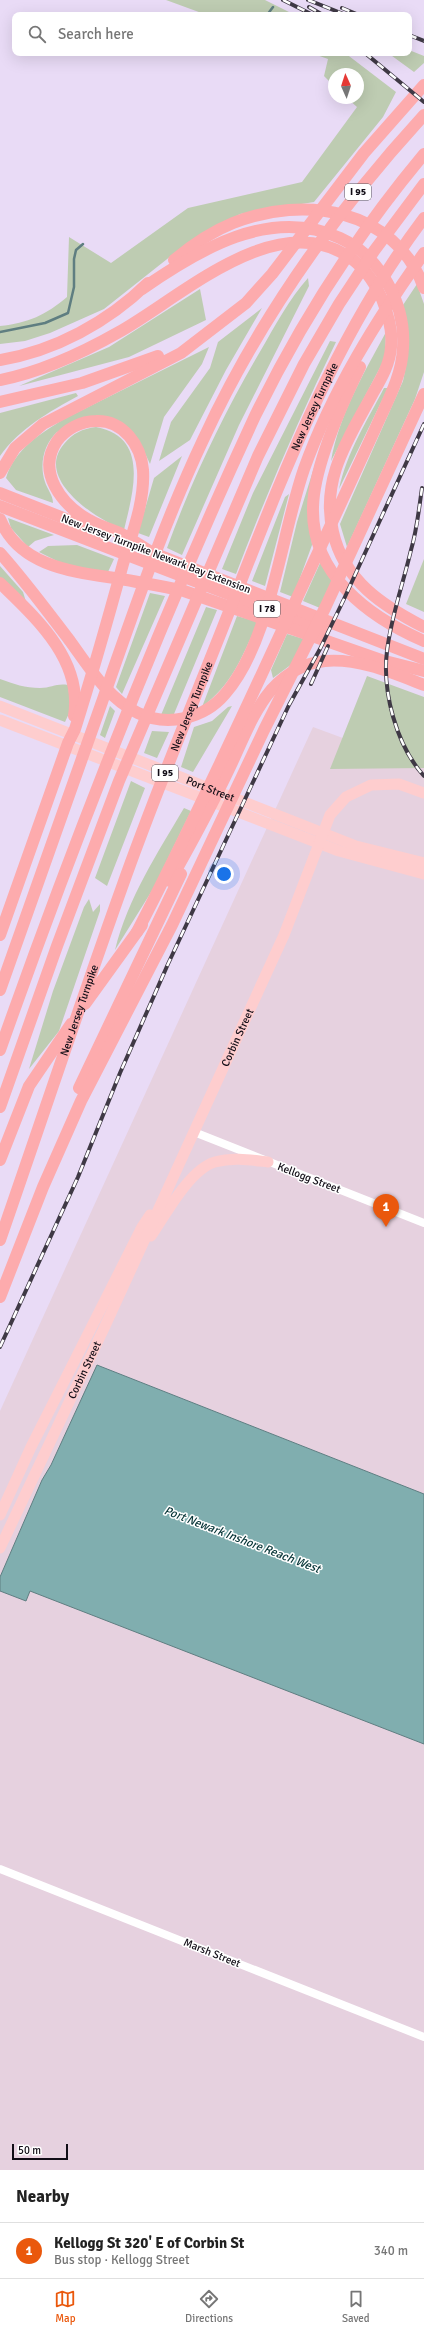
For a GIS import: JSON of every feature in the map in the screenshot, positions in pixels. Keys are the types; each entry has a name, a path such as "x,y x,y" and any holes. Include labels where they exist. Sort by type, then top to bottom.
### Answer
{"highway":[{"path":"0,473 15,448 34,430 53,418 181,353 203,337 252,296 284,258 374,141 424,85"},
{"name":"I 95","path":"0,990 168,519 203,440 226,394 259,335 298,274 351,202 424,115"},
{"name":"I 95","path":"0,1050 58,884 120,728 255,416 285,357 323,292 372,220 424,154"},
{"path":"0,1107 77,890 122,774 258,456 304,364 339,304 374,251 424,184"},
{"path":"0,360 34,352 70,338 113,312 194,244 227,225 271,212 320,210 353,217 384,235 410,261 424,288"},
{"name":"New Jersey Turnpike","path":"0,1240 122,886 156,796 297,442 333,364 358,317 395,259 424,218"},
{"path":"137,932 356,471 395,384 404,346 396,300 378,269 361,251 344,240 306,228 289,227 266,229 222,242 177,265 142,289"},
{"path":"0,380 39,369 95,345 121,331 221,267 248,254 278,245 299,242 314,243 331,248 355,262 372,280 386,311 391,342 390,356 384,374 336,465 330,488 329,507 335,542 345,563 356,580 381,603 424,627"},
{"path":"0,554 44,606 112,694 131,709 150,717 172,720 203,712 221,699 243,667 261,623 298,487 310,454 347,374 424,252"},
{"path":"374,331 321,465 313,506 316,535 329,567 352,597 381,620 424,641"},
{"path":"0,402 54,391 100,378 203,337"},
{"path":"0,1296 43,1187 85,1093 154,962 264,730 325,608 424,394"},
{"path":"0,934 68,743 75,729 99,650 134,524 143,481 140,454 135,443 127,433 107,422 84,422 70,429 55,444 50,463 52,480 60,495 73,509 114,539"},
{"name":"New Jersey Turnpike Newark Bay Extension","path":"0,493 114,539 424,670"},
{"name":"New Jersey Turnpike Newark Bay Extension","path":"0,506 114,539 424,659"},
{"path":"0,519 6,531 22,549 36,559 54,566 72,572 156,585 184,591 381,660 424,670"},
{"path":"0,583 51,638 71,672 75,702 68,743"},
{"path":"0,1160 25,1092 42,1063 153,912 197,836 266,697 281,681 299,668 324,661 346,662 380,669 424,685"},
{"path":"43,1187 51,1160 79,1086 190,855 197,836"}],"main road":[{"name":"Port Street","path":"0,706 343,841 424,863"},
{"name":"Port Street","path":"0,720 338,851 424,874"},
{"name":"Corbin Street","path":"0,1548 136,1258 284,934 303,881 330,815 346,797 364,787 384,783 405,786 424,793"},
{"path":"136,1258 198,1171 215,1162 236,1158 268,1162"},
{"name":"Corbin Street","path":"0,1515 31,1447 138,1233 166,1191"}],"street":[{"name":"Kellogg Street","path":"194,1132 424,1223"},
{"name":"Marsh Street","path":"0,1869 424,2037"}],"shaded area":[{"path":"166,0 265,0 289,12 199,12"},
{"path":"412,51 424,56 424,63 414,72 392,56 412,56"},
{"path":"320,56 349,56 396,92 383,117 314,202 240,214 176,252 104,309 50,333 25,341 0,344 0,326 19,323 36,317 52,309 67,297 69,237 111,263 188,208 302,182 357,107 354,104 364,104 364,68 328,68 328,80 324,76 328,59"},
{"path":"308,278 309,286 239,425 182,555 167,548 198,472 234,398 283,313"},
{"path":"417,284 424,304 424,372 415,399 347,547 340,524 403,381 407,362 408,334 403,305"},
{"path":"200,289 206,320 129,357 19,386 109,347"},
{"path":"262,308 226,370 190,440 159,461 171,422 210,368 218,342"},
{"path":"386,332 385,358 331,461 346,411"},
{"path":"330,341 336,342 283,457 236,574 222,569 253,493"},
{"path":"209,347 202,364 164,417 150,464 143,449 116,421 57,432 49,442 44,455 43,475 53,503 16,490 6,478 15,459 29,443 64,419"},
{"path":"384,388 388,388 339,489 352,449"},
{"path":"76,393 78,396 26,429 0,456 0,413"},
{"path":"96,427 113,433 124,442 131,454 134,468 133,483 124,530 99,517 72,496 62,484 57,471 57,457 67,440 78,432"},
{"path":"182,456 149,537 138,533 154,478"},
{"path":"317,458 310,517 312,545 293,597 280,592 297,522"},
{"path":"289,494 265,586 252,581 285,497"},
{"path":"8,518 54,535 35,541 28,547 11,528"},
{"path":"77,545 114,559 108,572 65,565 39,552 48,546"},
{"path":"424,559 424,612 406,604"},
{"path":"321,561 333,582 320,608 303,601"},
{"path":"0,566 23,592 27,605 0,579"},
{"path":"150,593 165,596 122,694 116,687"},
{"path":"206,607 217,610 174,714 161,715"},
{"path":"237,616 258,622 236,669 222,688 202,707"},
{"path":"287,634 304,639 292,664 273,678 271,670"},
{"path":"367,676 424,697 424,768 330,769"},
{"path":"0,679 35,688 68,685 71,709 65,722 0,697"},
{"path":"110,706 115,711 105,738 100,735"},
{"path":"232,706 193,772 181,767 194,727 212,721 228,707"},
{"path":"313,727 424,768 424,1494 98,1365 51,1465 42,1480 0,1577 0,1411"},
{"path":"152,731 169,732 157,758 144,753"},
{"path":"131,781 145,788 107,886 95,878"},
{"path":"184,808 191,811 153,889 115,950 127,912 135,894"},
{"path":"89,899 93,912 100,904 100,911 59,1031 29,1069 53,991 84,907"},
{"path":"30,1590 424,1744 424,2170 0,2170 0,1591 26,1601"}],"water":[{"name":"Port Newark Inshore Reach West","path":"97,1365 424,1494 424,1744 30,1591 26,1601 0,1591 0,1577 42,1480 51,1465"}],"waterway":[{"path":"269,12 273,7"},
{"path":"0,332 45,323 68,313 74,287 74,259 76,250 83,244"}],"railway":[{"path":"283,0 307,12"},
{"path":"308,0 338,12"},
{"path":"309,7 318,12"},
{"path":"342,8 352,12"},
{"path":"412,36 424,41"},
{"path":"369,56 424,102"},
{"path":"0,1347 78,1177 120,1073 168,964 289,705 320,649 344,599 424,424"},
{"path":"422,488 415,535 391,626 386,667 389,700 393,717 406,749 424,776"},
{"path":"311,684 328,646"}],"place":[{"name":"Kellogg St 320' E of Corbin St","path":"386,1227"}]}
